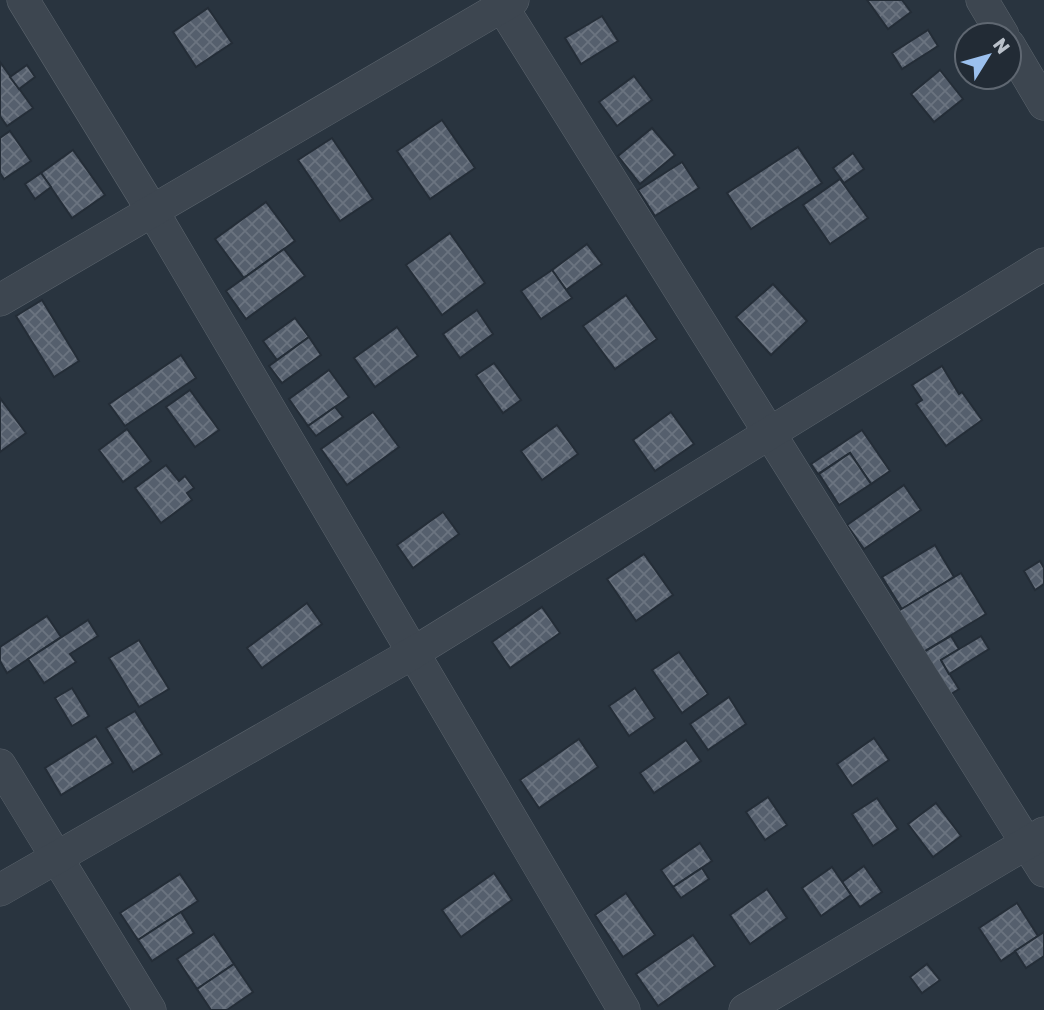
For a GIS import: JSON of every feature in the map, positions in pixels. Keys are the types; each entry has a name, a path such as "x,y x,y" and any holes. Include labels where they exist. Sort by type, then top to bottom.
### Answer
{"street":[{"path":"23,0 152,210 624,1010"},
{"path":"982,0 995,21"},
{"path":"0,300 505,2 769,431 1036,838 1044,871"},
{"path":"1023,69 1044,104"},
{"path":"0,890 413,653 769,431 1044,264"},
{"path":"0,765 150,1010"},
{"path":"745,1010 1036,838"}],"building":[{"path":"867,0 902,0 911,12 888,29"},
{"path":"208,8 232,43 196,67 173,32"},
{"path":"602,16 618,41 581,64 565,38"},
{"path":"928,30 938,46 902,69 892,53"},
{"path":"0,62 33,108 7,126 0,116"},
{"path":"27,65 35,77 19,89 10,77"},
{"path":"940,70 953,86 953,91 957,91 963,99 934,122 911,94"},
{"path":"634,76 652,100 617,126 599,102"},
{"path":"442,120 475,168 430,199 397,151"},
{"path":"652,128 675,155 640,184 618,156"},
{"path":"10,131 31,161 4,179 0,173 0,138"},
{"path":"332,138 373,199 340,221 298,160"},
{"path":"798,147 822,183 751,229 727,193"},
{"path":"73,150 105,195 72,218 41,173"},
{"path":"853,153 864,169 844,183 833,168"},
{"path":"682,162 699,188 655,216 638,190"},
{"path":"41,173 51,187 35,199 25,184"},
{"path":"840,179 868,218 830,244 803,205"},
{"path":"266,202 295,241 244,278 215,239"},
{"path":"450,233 485,283 442,315 406,265"},
{"path":"587,244 602,264 566,290 552,270"},
{"path":"284,249 305,276 246,319 226,291"},
{"path":"552,270 572,298 541,319 521,291"},
{"path":"773,284 807,321 771,355 736,317"},
{"path":"626,295 657,339 615,369 583,326"},
{"path":"42,300 79,361 54,377 16,316"},
{"path":"477,310 493,334 460,358 443,334"},
{"path":"295,318 309,337 277,360 263,341"},
{"path":"397,327 418,356 375,387 354,358"},
{"path":"309,337 321,355 282,383 269,366"},
{"path":"181,355 196,378 125,426 109,404"},
{"path":"494,363 521,400 503,413 476,375"},
{"path":"942,366 959,394 962,392 982,420 946,446 916,404 922,400 912,385"},
{"path":"329,370 349,397 308,426 289,399"},
{"path":"190,390 219,430 195,447 166,407"},
{"path":"0,398 26,433 0,452"},
{"path":"335,407 343,417 316,436 308,426"},
{"path":"373,412 399,447 347,485 321,449"},
{"path":"671,412 694,444 655,471 633,440"},
{"path":"557,425 578,454 542,480 521,451"},
{"path":"127,429 151,461 123,482 99,450"},
{"path":"862,430 890,471 871,484 850,453 818,474 811,464"},
{"path":"850,453 871,484 839,505 819,474"},
{"path":"166,465 179,481 185,476 194,488 187,493 192,500 161,523 135,488"},
{"path":"904,485 921,510 864,549 847,525"},
{"path":"443,512 459,534 413,568 397,545"},
{"path":"935,545 954,577 902,609 882,577"},
{"path":"644,554 673,595 636,621 607,579"},
{"path":"1040,561 1044,568 1044,584 1035,590 1024,571"},
{"path":"961,573 986,614 920,654 895,613"},
{"path":"307,603 322,624 262,668 247,648"},
{"path":"542,607 560,633 510,668 492,642"},
{"path":"47,616 61,637 7,673 0,661 0,647"},
{"path":"88,620 98,636 70,654 76,662 44,683 28,659"},
{"path":"951,636 959,649 941,660 959,689 945,698 919,655"},
{"path":"981,636 989,649 949,674 941,660"},
{"path":"139,640 169,689 139,707 109,658"},
{"path":"679,652 708,694 682,713 652,670"},
{"path":"72,688 89,716 72,726 55,698"},
{"path":"635,688 655,718 629,736 609,706"},
{"path":"729,697 746,724 708,750 690,724"},
{"path":"135,711 162,754 133,772 106,728"},
{"path":"96,736 113,763 61,795 45,768"},
{"path":"874,738 889,760 852,786 837,764"},
{"path":"579,739 598,767 539,808 520,780"},
{"path":"686,740 701,761 654,793 640,773"},
{"path":"768,797 787,825 765,840 746,812"},
{"path":"877,798 898,829 873,846 852,814"},
{"path":"936,803 961,836 933,857 908,824"},
{"path":"700,843 712,861 673,887 661,870"},
{"path":"864,866 882,892 860,907 842,882"},
{"path":"832,867 851,895 821,916 802,888"},
{"path":"702,868 709,879 681,898 673,887"},
{"path":"494,873 512,900 461,937 442,910"},
{"path":"180,874 198,901 138,940 120,913"},
{"path":"767,889 787,918 750,944 730,915"},
{"path":"626,893 655,935 623,957 595,915"},
{"path":"1017,903 1038,936 1001,961 979,928"},
{"path":"181,912 194,933 152,961 138,940"},
{"path":"1044,932 1044,956 1026,968 1015,951"},
{"path":"214,934 234,964 197,989 177,959"},
{"path":"693,935 715,966 658,1006 636,974"},
{"path":"234,964 253,992 227,1010 211,1010 197,989"},
{"path":"927,964 940,980 922,993 910,977"}]}
